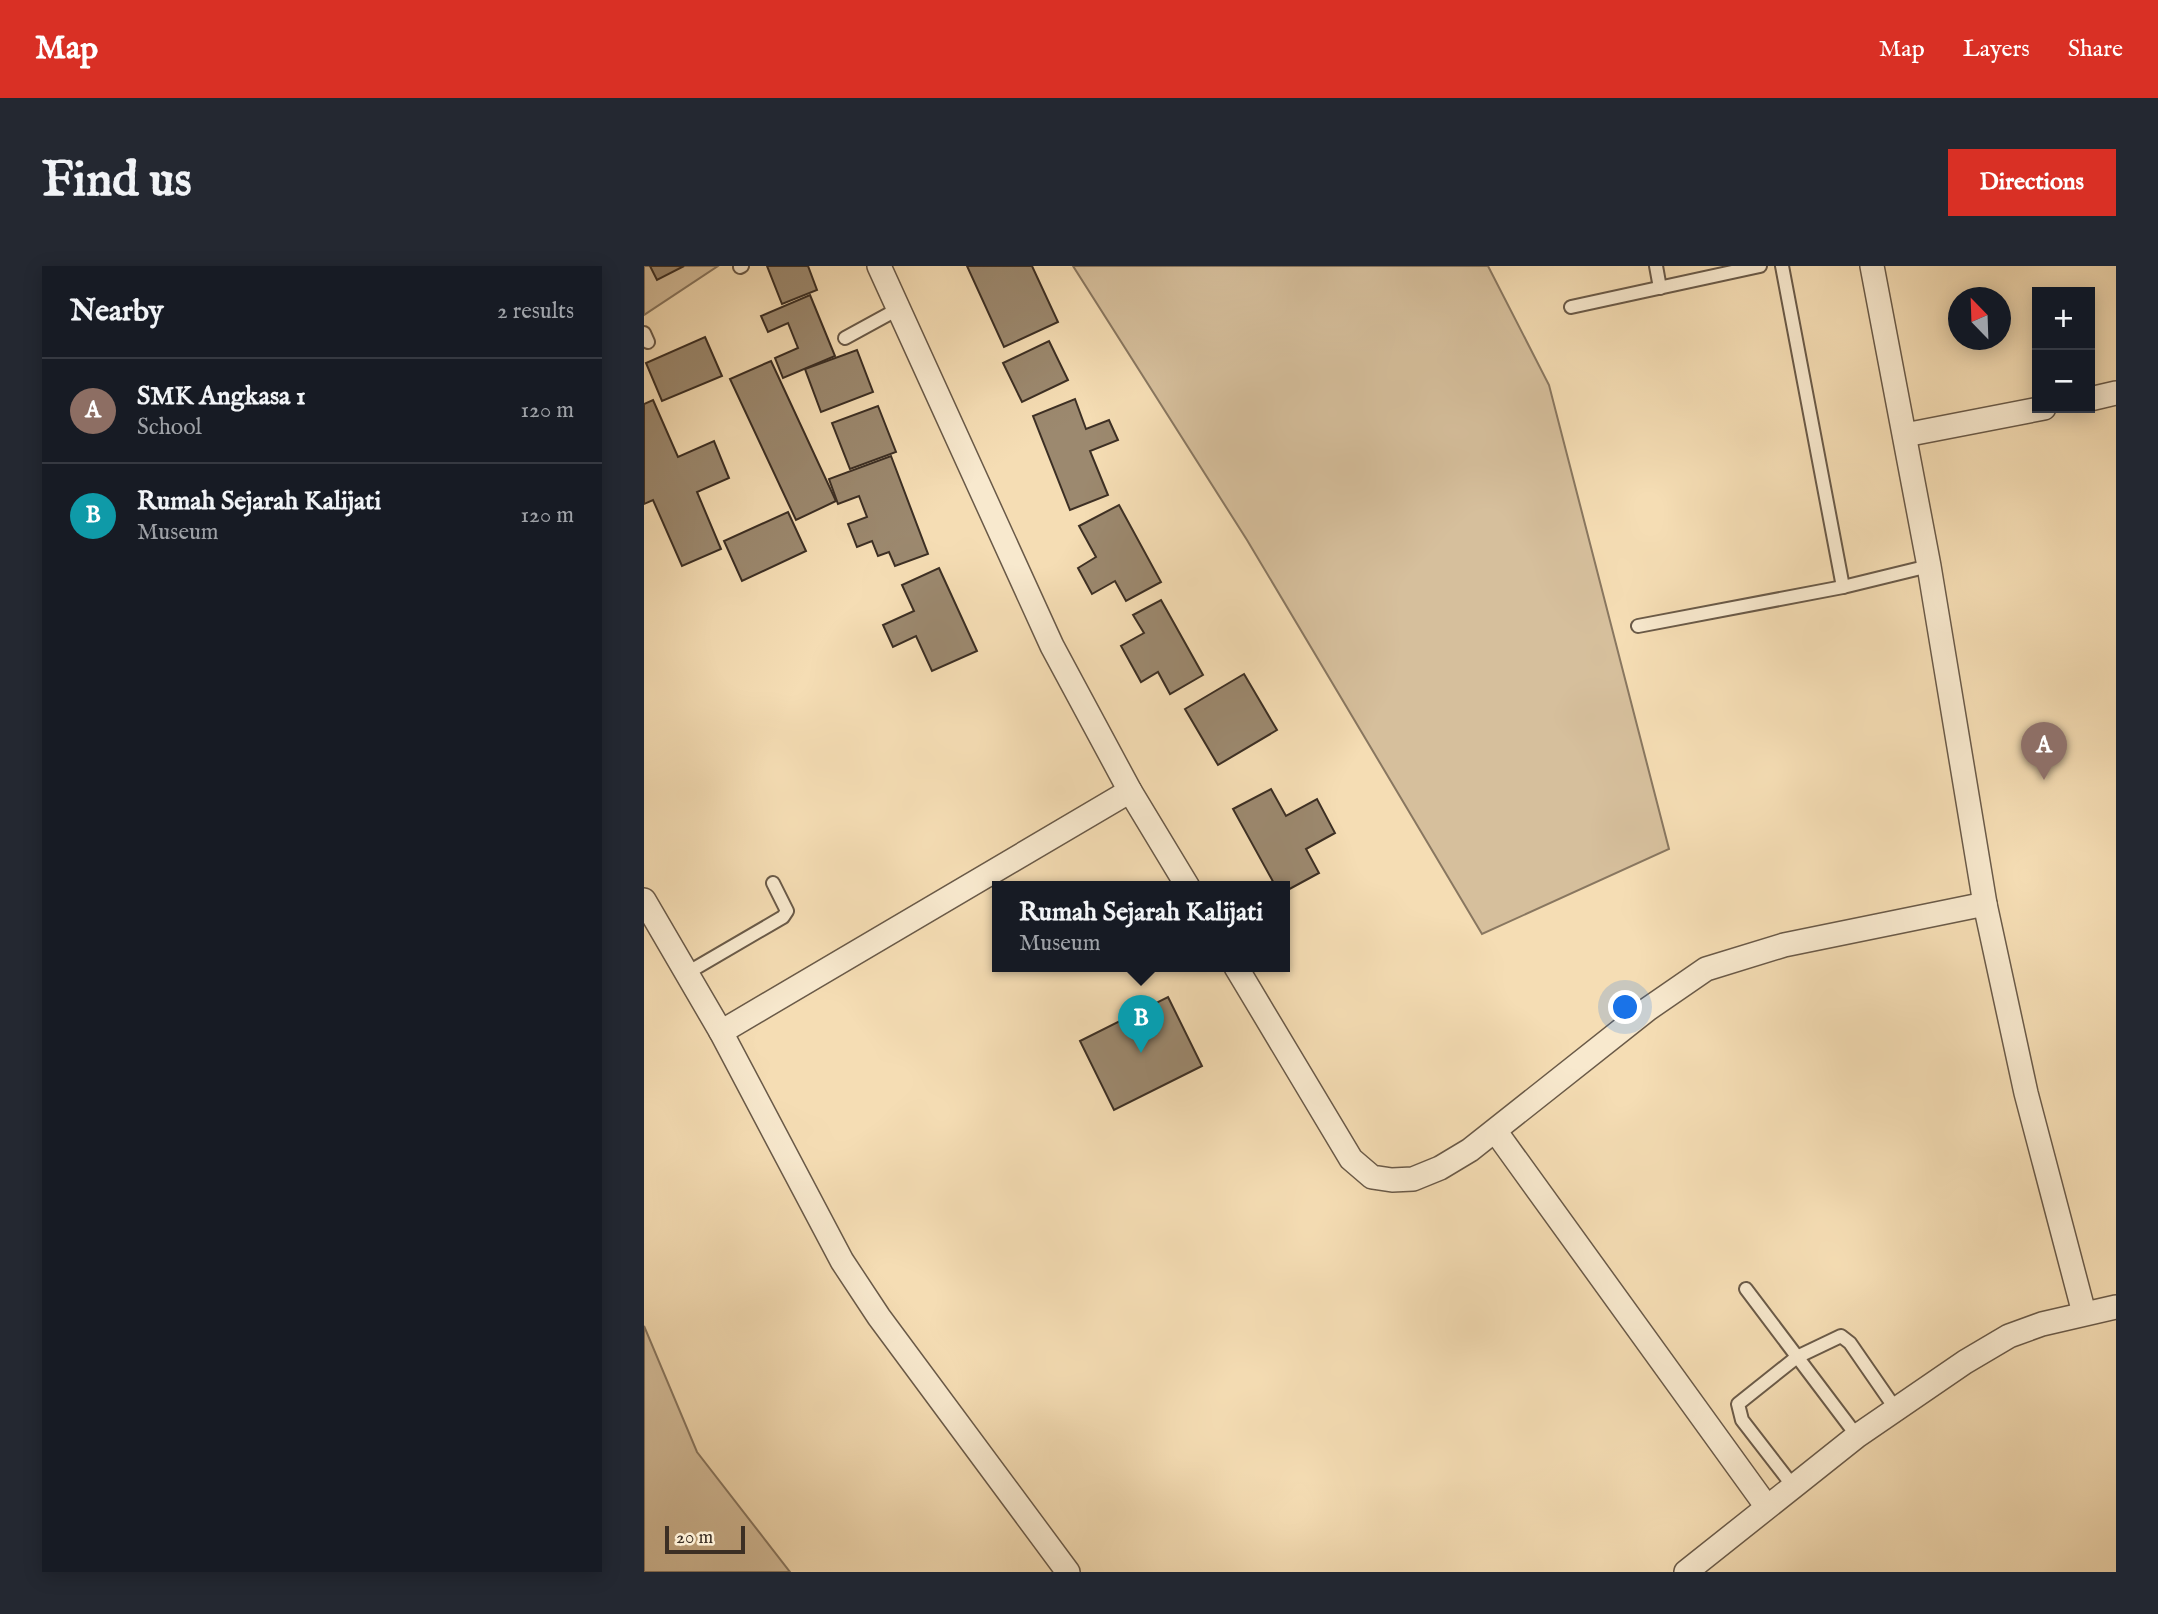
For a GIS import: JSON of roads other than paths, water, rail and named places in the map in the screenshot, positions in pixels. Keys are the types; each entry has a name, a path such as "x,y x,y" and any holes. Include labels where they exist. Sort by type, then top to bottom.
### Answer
{"street":[{"path":"879,266 1052,646 1130,791 1184,881"},
{"path":"1872,266 1930,566 1985,904 2026,1093 2084,1313"},
{"path":"2095,398 2116,393"},
{"path":"1905,435 2032,410"},
{"path":"721,1032 1130,791"},
{"path":"644,900 721,1032 842,1261 879,1317 1068,1572"},
{"path":"1239,972 1351,1159 1372,1177 1413,1179 1440,1168 1496,1132 1648,1009 1706,969 1784,945 1985,904"},
{"path":"1496,1132 1767,1507"},
{"path":"1686,1572 1857,1436 1898,1411 1965,1362 2009,1336 2084,1313 2116,1307"}],"lane":[{"path":"1656,266 1660,288"},
{"path":"1571,307 1760,266"},
{"path":"1782,266 1843,587"},
{"path":"845,338 898,309"},
{"path":"1638,626 1843,587 1930,566"},
{"path":"687,974 783,917 787,911 773,883"},
{"path":"1746,1289 1857,1436"},
{"path":"1793,1486 1742,1420 1738,1404 1797,1357 1841,1336 1850,1343 1898,1411"}],"place":[{"name":"SMK Angkasa 1","path":"2044,780"},
{"name":"Rumah Sejarah Kalijati","path":"1141,1053"}]}
